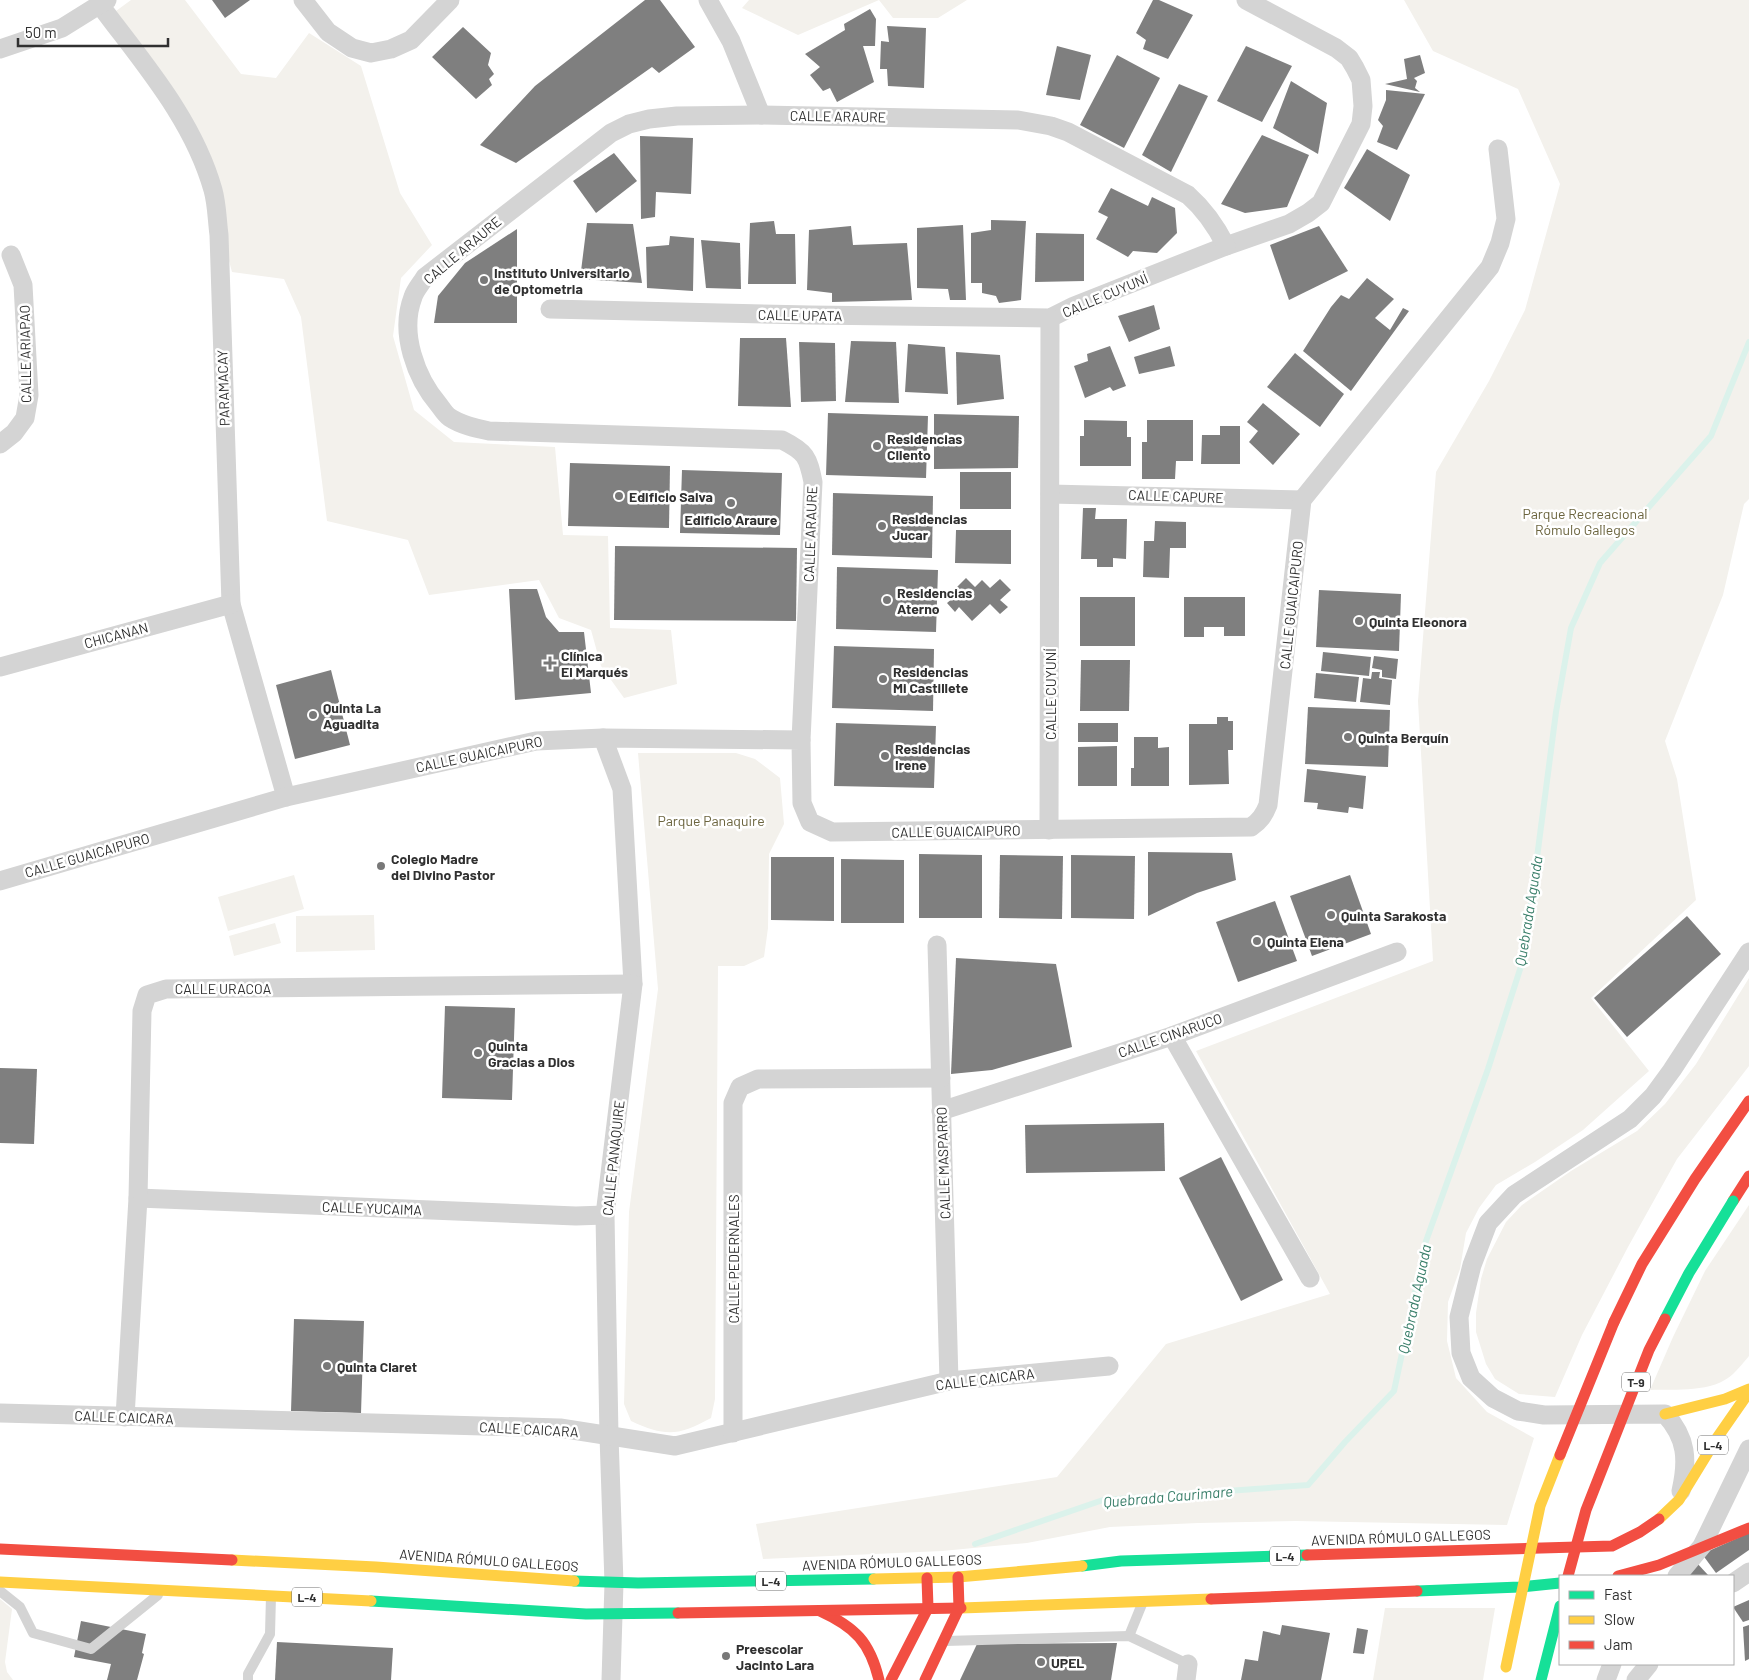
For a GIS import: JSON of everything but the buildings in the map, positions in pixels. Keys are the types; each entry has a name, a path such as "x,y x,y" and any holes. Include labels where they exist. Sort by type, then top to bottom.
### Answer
{"main road":[{"path":"1504,1680 1540,1506 1614,1322 1642,1264 1695,1180 1749,1101"},
{"name":"T-9","path":"1568,1575 1586,1510 1649,1350 1688,1273 1749,1176"},
{"path":"1665,1414 1709,1403 1749,1390"},
{"name":"L-4","path":"1679,1500 1749,1390"},
{"name":"AVENIDA RÓMULO GALLEGOS","path":"0,1549 376,1567 614,1583 928,1578 1062,1568 1121,1561 1612,1546 1646,1528 1665,1515 1679,1500"},
{"path":"1622,1575 1659,1565 1749,1528"},
{"path":"925,1680 959,1608 958,1577"},
{"path":"891,1680 928,1608 928,1578"},
{"name":"L-4","path":"0,1582 271,1595 586,1614 959,1608 1520,1587 1559,1583"},
{"path":"816,1610 834,1617 862,1637 869,1650 879,1680"},
{"path":"1541,1680 1559,1610"}],"street":[{"path":"303,0 328,32 352,48 370,53 391,49 411,40 450,0"},
{"path":"708,0 731,41 761,114"},
{"name":"CALLE CUYUNÍ","path":"1050,830 1050,318 1074,306 1226,246 1288,224 1308,213 1320,203 1361,124 1363,106 1361,80 1356,68 1348,58 1322,39 1246,0"},
{"path":"0,49 62,28 103,3"},
{"name":"PARAMACAY","path":"103,3 178,110 197,148 213,190 219,235 231,604 286,797"},
{"name":"CALLE ARAURE","path":"802,740 813,482 809,463 799,448 782,440 489,431 467,426 448,416 432,397 414,361 409,338 408,317 413,296 425,278 611,133 629,124 649,118 676,116 761,114 1018,120 1052,126 1068,132 1188,195 1202,208 1217,228 1226,246"},
{"path":"1302,500 1490,267 1500,244 1506,218 1498,149"},
{"name":"CALLE ARIAPAO","path":"0,444 14,433 25,418 28,395 23,285 11,255"},
{"name":"CALLE UPATA","path":"550,309 829,316 1050,318"},
{"name":"CALLE CAPURE","path":"1050,494 1302,500"},
{"name":"CALLE GUAICAIPURO","path":"0,881 286,797 536,741 603,738 802,740 802,803 810,822 832,832 1251,827 1258,822 1268,805 1302,500"},
{"name":"CHICANAN","path":"0,667 231,604"},
{"name":"CALLE PANAQUIRE","path":"603,738 622,789 633,984 605,1215 614,1583 611,1680"},
{"name":"CALLE MASPARRO","path":"937,945 949,1381"},
{"name":"CALLE CINARUCO","path":"941,1112 1172,1036 1397,952"},
{"path":"1679,1500 1683,1484 1684,1445 1680,1433 1665,1414 1544,1415 1518,1411 1493,1398 1471,1378 1461,1353 1459,1317 1472,1265 1488,1223 1514,1195 1630,1119 1653,1096 1749,952"},
{"name":"CALLE URACOA","path":"125,1417 138,1198 142,1011 147,995 166,988 633,984"},
{"path":"1172,1036 1310,1278"},
{"name":"CALLE PEDERNALES","path":"733,1433 733,1103 740,1088 758,1080 941,1078"},
{"name":"CALLE YUCAIMA","path":"138,1198 576,1216 605,1215"},
{"name":"CALLE CAICARA","path":"0,1413 560,1428 675,1446 949,1381 1109,1366"},
{"path":"1677,1575 1702,1546 1749,1449"},
{"path":"1734,1582 1749,1572"},
{"path":"1606,1680 1612,1665"},
{"path":"1636,1680 1648,1665"}],"lane":[{"path":"0,1591 20,1607 34,1633 91,1649 164,1590"},
{"path":"248,1680 248,1674 270,1634 271,1595"},
{"path":"1129,1636 1143,1602"},
{"path":"944,1641 1129,1636 1187,1672"}],"green space":[{"path":"131,0 185,0 241,74 276,78 309,33 361,66 400,193 432,245 401,278 393,336 414,410 454,442 555,447 563,535 608,536 610,628 671,630 677,684 624,698 601,666 591,630 559,618 539,580 429,595 408,540 327,521 301,317 284,279 232,272 193,125 116,11"},
{"path":"749,0 879,0 798,35 742,8"},
{"path":"879,0 967,0 938,18 893,18"},
{"name":"Parque Recreacional Rómulo Gallegos","path":"1404,0 1749,0 1749,499 1744,504 1723,595 1665,741 1677,779 1696,900 1591,998 1649,1071 1583,1130 1496,1185 1479,1208 1466,1233 1460,1269 1448,1302 1447,1341 1456,1378 1487,1412 1534,1438 1507,1525 1296,1521 1110,1527 1027,1543 942,1551 763,1559 756,1524 1057,1477 1166,1344 1330,1294 1196,1051 1433,961 1418,701 1436,472 1489,381 1525,310 1560,184 1518,89 1433,51"},
{"name":"Parque Panaquire","path":"638,753 736,753 755,759 780,778 784,824 769,854 768,928 764,957 744,966 718,966 715,1399 711,1418 690,1428 672,1432 654,1430 631,1421 624,1404 629,1212 658,989"},
{"path":"294,875 304,909 228,931 218,897"},
{"path":"374,915 375,950 296,952 296,916"},
{"path":"275,923 281,943 234,956 229,936"},
{"path":"1749,978 1749,1066 1677,1159 1582,1335 1555,1397 1519,1394 1495,1379 1486,1364 1476,1332 1476,1313 1481,1279 1487,1259 1506,1222 1522,1205 1571,1171 1637,1131 1665,1104 1696,1064"},
{"path":"1749,1205 1749,1356 1733,1374 1715,1384 1694,1389 1650,1390 1705,1271"},
{"path":"0,1599 12,1609 5,1662 7,1672 13,1680 0,1680"},
{"path":"1385,1608 1495,1608 1483,1680 1373,1680"}],"waterway":[{"name":"Quebrada Aguada","path":"975,1544 1103,1500 1308,1485 1345,1442 1394,1391 1426,1241 1488,1069 1524,957 1556,712 1571,628 1600,563 1711,436 1749,342"}],"traffic: fast":[{"path":"1665,1319 1689,1273 1733,1201"},
{"path":"1082,1566 1121,1561 1307,1555"},
{"path":"574,1581 638,1583 874,1579"},
{"path":"1417,1591 1520,1587 1559,1583"},
{"path":"371,1601 586,1614 678,1613"},
{"path":"1541,1680 1559,1610"}],"traffic: slow":[{"path":"1665,1414 1725,1399 1749,1389"},
{"path":"1659,1519 1679,1500 1717,1438 1749,1392"},
{"path":"1506,1667 1540,1506 1560,1455"},
{"path":"232,1560 376,1567 574,1581"},
{"path":"874,1579 958,1577 1082,1566"},
{"path":"0,1582 371,1601"},
{"path":"961,1608 1211,1599"}],"traffic: jam":[{"path":"1614,1322 1642,1264 1695,1179 1749,1101"},
{"path":"1733,1201 1749,1176"},
{"path":"1568,1575 1586,1510 1649,1350 1665,1319"},
{"path":"1560,1455 1614,1322"},
{"path":"1307,1555 1612,1546 1640,1532 1659,1519"},
{"path":"1622,1575 1659,1565 1749,1528"},
{"path":"0,1549 232,1560"},
{"path":"925,1680 959,1608 958,1577"},
{"path":"891,1680 928,1608 927,1578"},
{"path":"1211,1599 1417,1591"},
{"path":"678,1613 961,1608"},
{"path":"820,1611 843,1623 859,1637 871,1655 879,1680"}],"place":[{"name":"Instituto Universitario de Optometria","path":"484,280"},
{"name":"Residencias Cilento","path":"877,446"},
{"name":"Edificio Saiva","path":"619,496"},
{"name":"Edificio Araure","path":"731,503"},
{"name":"Residencias Jucar","path":"882,526"},
{"name":"Residencias Aterno","path":"887,600"},
{"name":"Quinta Eleonora","path":"1359,621"},
{"name":"Clínica El Marqués","path":"550,663"},
{"name":"Residencias Mi Castillete","path":"883,679"},
{"name":"Quinta La Aguadita","path":"313,715"},
{"name":"Quinta Berquín","path":"1348,737"},
{"name":"Residencias Irene","path":"885,756"},
{"name":"Colegio Madre del Divino Pastor","path":"381,866"},
{"name":"Quinta Sarakosta","path":"1331,915"},
{"name":"Quinta Elena","path":"1257,941"},
{"name":"Quinta Gracias a Dios","path":"478,1053"},
{"name":"Quinta Claret","path":"327,1366"},
{"name":"Preescolar Jacinto Lara","path":"726,1656"},
{"name":"UPEL","path":"1041,1662"}],"water label":[{"name":"Quebrada Caurimare","path":"1168,1496"}]}
